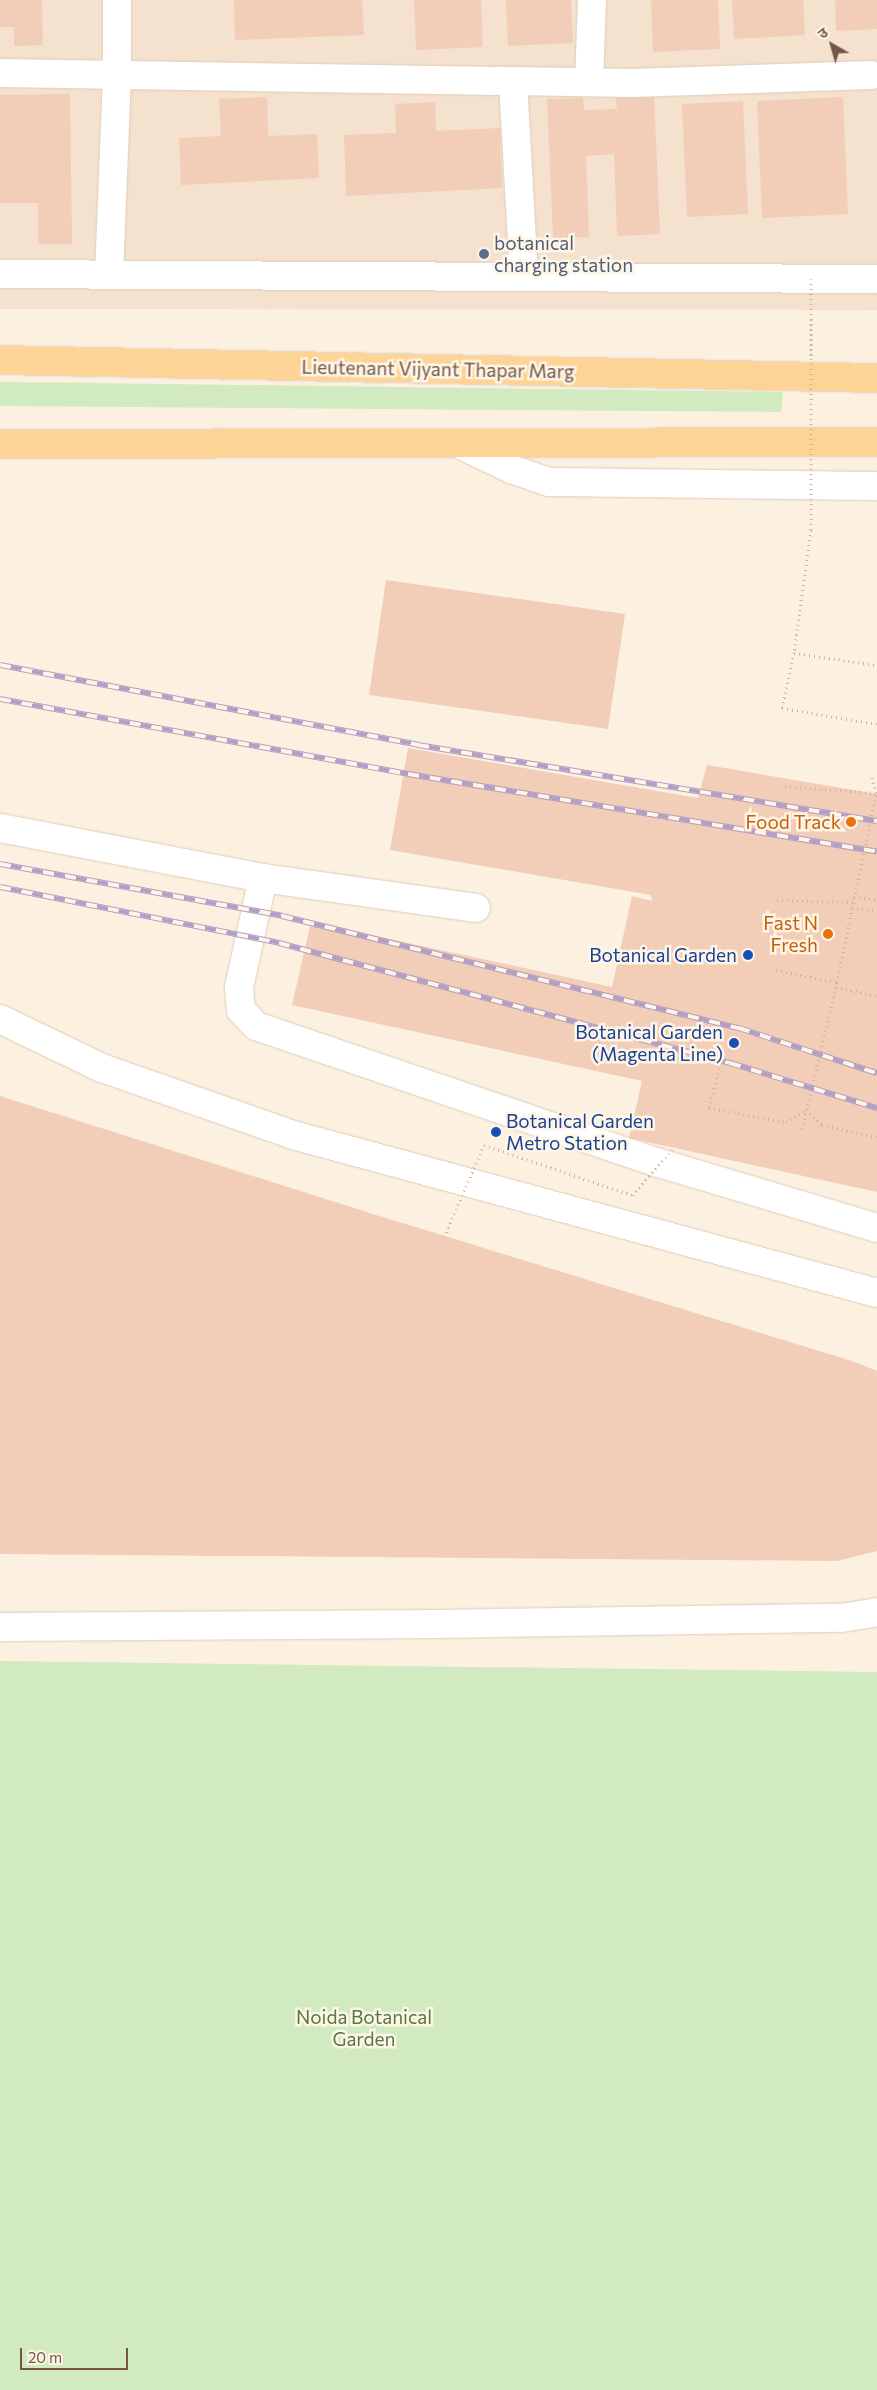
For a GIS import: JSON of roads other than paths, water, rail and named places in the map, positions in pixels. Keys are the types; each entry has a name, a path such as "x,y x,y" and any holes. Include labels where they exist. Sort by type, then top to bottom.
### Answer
{"main road":[{"name":"Lieutenant Vijyant Thapar Marg","path":"0,360 877,378"},
{"path":"1,449 457,443 877,442"}],"street":[{"path":"109,275 117,73 117,0"},
{"path":"589,82 592,0"},
{"path":"0,73 117,73 633,83 872,75"},
{"path":"513,81 524,277"},
{"path":"0,274 877,279"},
{"path":"457,443 511,469 550,482 877,486"},
{"path":"0,828 264,878 476,908"},
{"path":"264,878 239,987 241,1010 256,1026 656,1162 877,1228"},
{"path":"0,1019 102,1068 293,1135 877,1294"},
{"path":"0,1627 821,1619 877,1612"}],"railway":[{"path":"0,665 418,745 877,821"},
{"path":"0,699 408,774 877,852"},
{"path":"0,864 282,916 739,1028 877,1073"},
{"path":"0,887 279,943 730,1063 877,1108"}],"place":[{"name":"botanical charging station","path":"484,254"},
{"name":"Food Track","path":"851,822"},
{"name":"Fast N Fresh","path":"828,934"},
{"name":"Botanical Garden","path":"748,955"},
{"name":"Botanical Garden (Magenta Line)","path":"734,1043"},
{"name":"Botanical Garden Metro Station","path":"496,1132"}],"park label":[{"name":"Noida Botanical Garden","path":"364,2028"}]}
